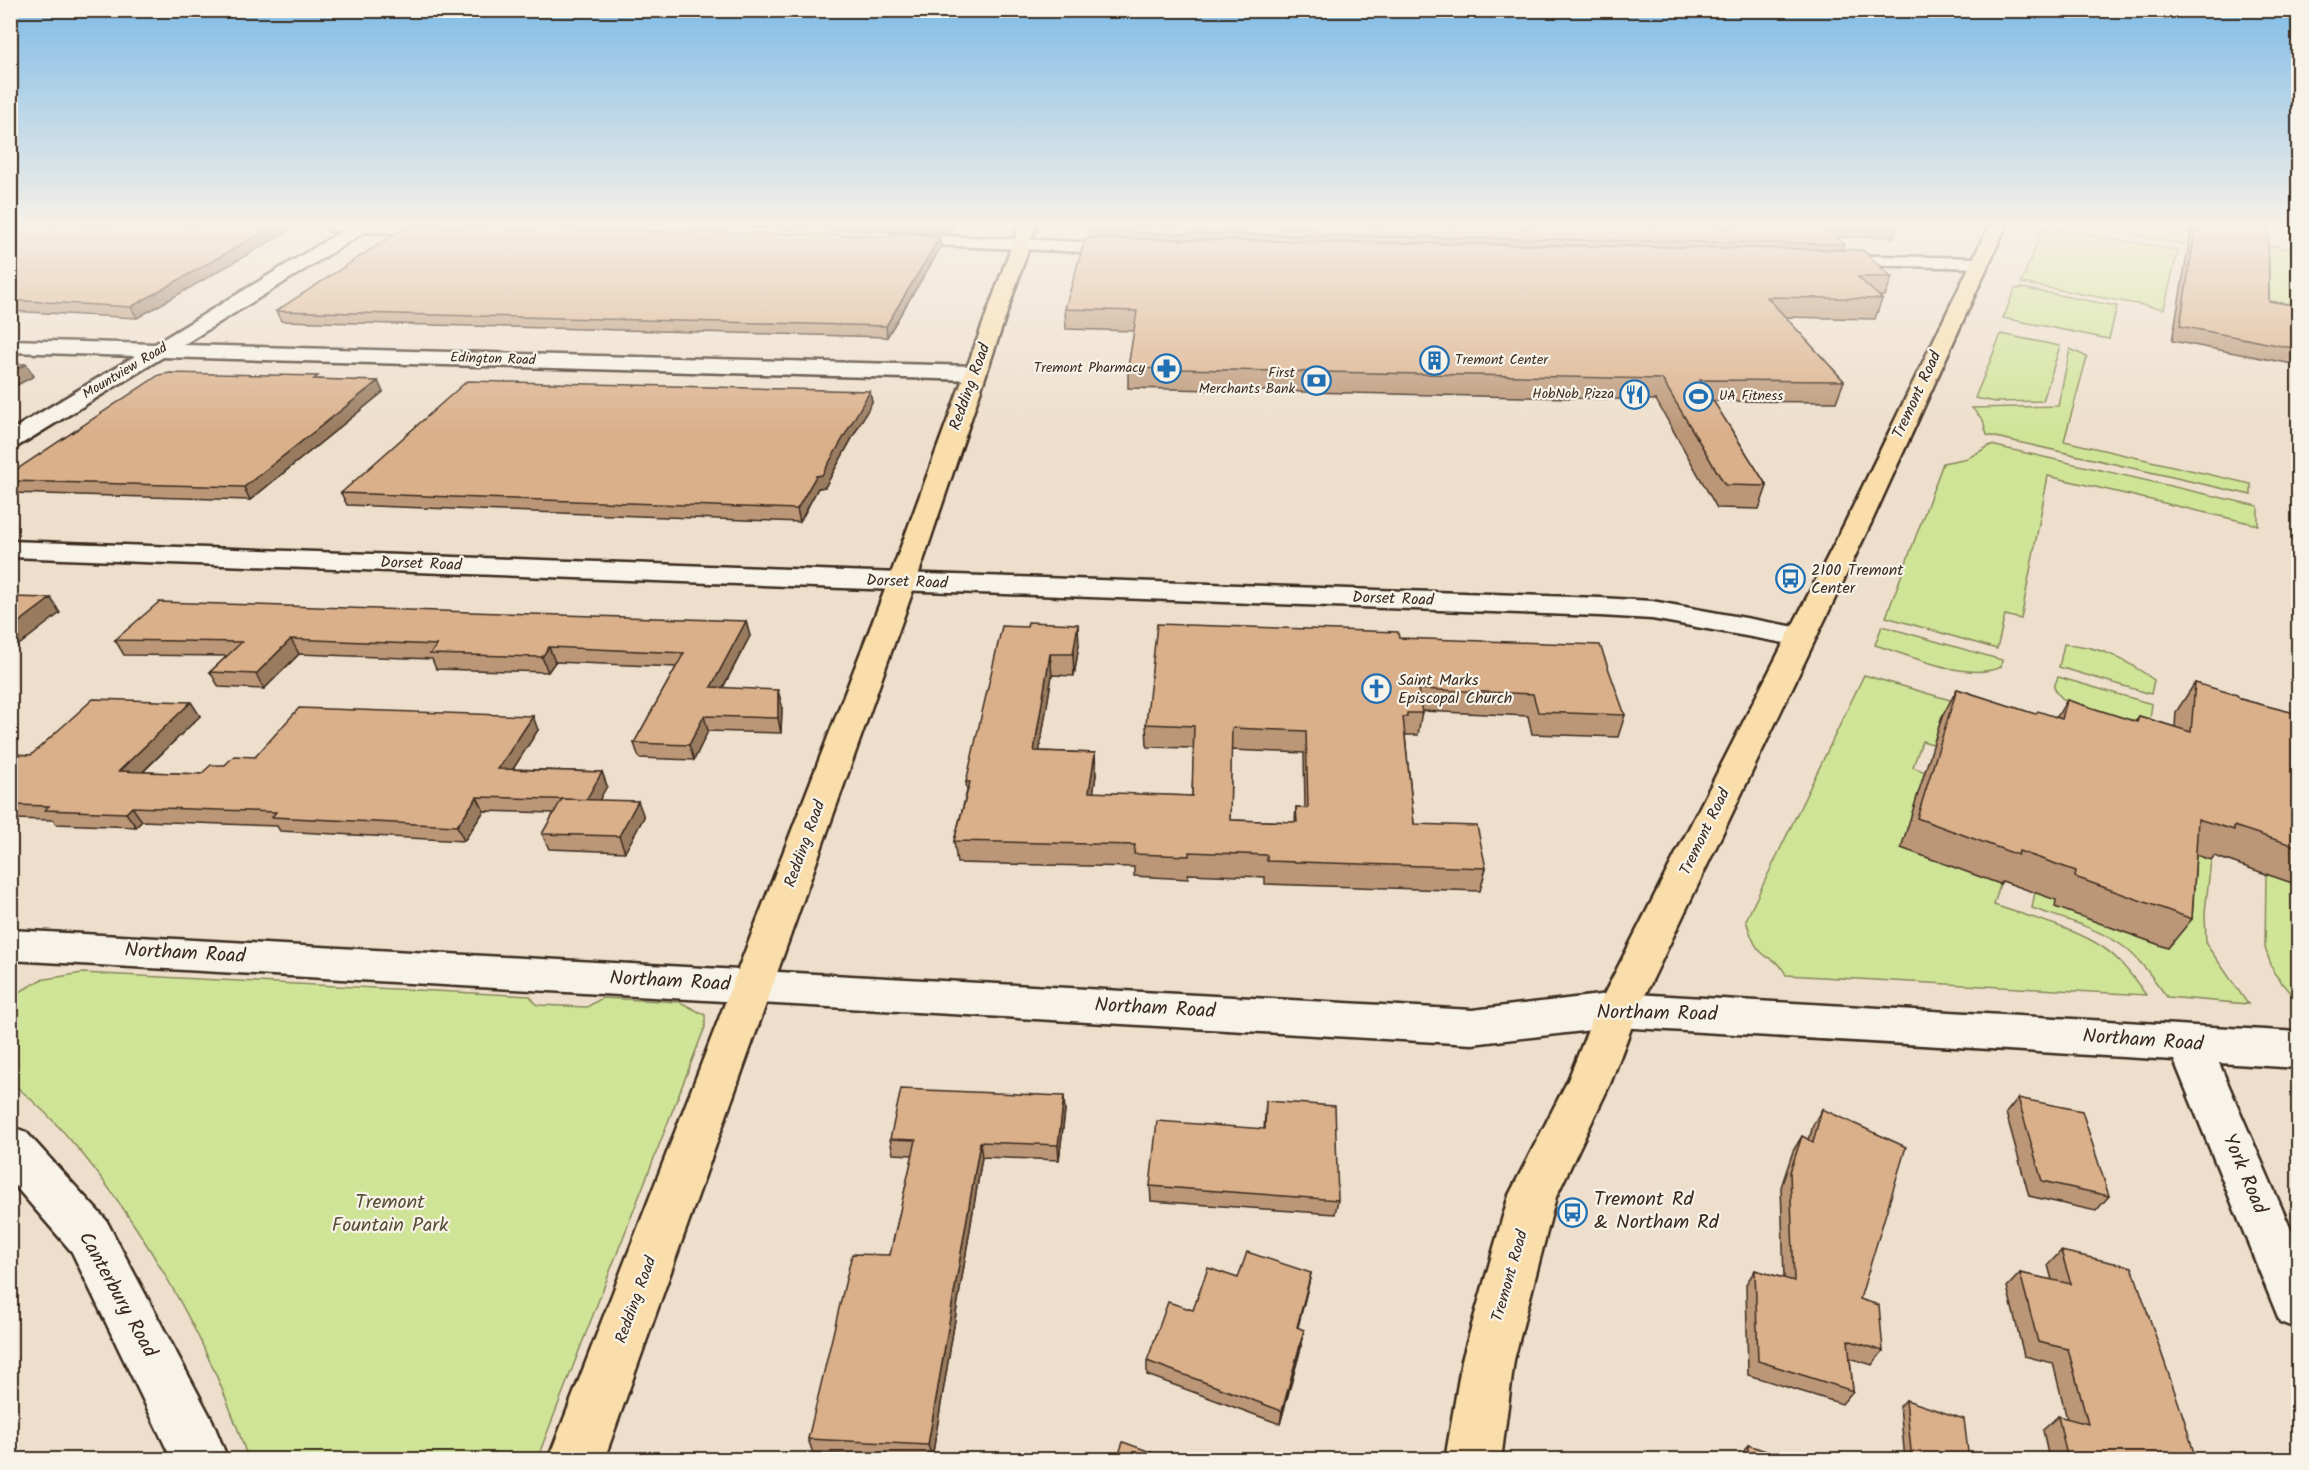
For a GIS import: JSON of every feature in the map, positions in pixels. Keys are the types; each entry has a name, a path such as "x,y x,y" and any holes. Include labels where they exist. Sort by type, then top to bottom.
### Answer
{"main road":[{"name":"Redding Road","path":"576,1460 902,582 1003,295"},
{"name":"Tremont Road","path":"1473,1460 1488,1360 1533,1195 1588,1084 1617,1010 1859,521 1965,295"}],"street":[{"name":"Mountview Road","path":"10,441 251,295"},
{"name":"Edington Road","path":"10,346 975,373"},
{"name":"Dorset Road","path":"10,549 1599,607 1652,610 1801,637"},
{"name":"Northam Road","path":"10,945 1472,1027 1617,1010 2298,1050"},
{"name":"York Road","path":"2189,1044 2298,1304"},
{"name":"Canterbury Road","path":"10,1146 88,1236 193,1439 200,1460"}],"green space":[{"path":"2013,295 2056,295 2117,306 2109,339 2003,318"},
{"path":"2085,295 2167,295 2164,309"},
{"path":"2261,295 2298,295 2298,322 2261,319"},
{"path":"2001,334 2060,346 2043,401 1995,402 1975,398"},
{"path":"2070,349 2087,357 2064,441 2251,484 2251,495 1987,435 1983,420 1972,408 2058,406"},
{"path":"1991,445 2258,506 2258,525 2048,476 2021,619 2005,615 1997,649 1886,617 1943,463 1968,458"},
{"path":"1882,626 2002,660 2001,667 1988,671 1956,669 1875,645"},
{"path":"2064,644 2101,651 2133,666 2154,680 2151,694 2059,667"},
{"path":"1864,675 2050,729 1942,717 1933,744 1922,741 1913,767 1925,772 2000,884 1994,905 2059,926 2092,941 2121,963 2146,995 1786,975 1777,963 1758,949 1746,920"},
{"path":"2058,677 2152,704 2150,719 2110,718 2082,710 2060,697 2054,687"},
{"path":"2177,848 2211,860 2205,912 2206,944 2248,1004 2167,997 2136,958 2114,940 2079,924 2032,908 2035,892"},
{"path":"2266,874 2298,885 2298,1003 2274,973 2265,948"},
{"name":"Tremont Fountain Park","path":"82,973 530,996 537,1005 587,1007 602,998 680,1002 705,1015 705,1027 537,1459 248,1459 202,1343 140,1234 82,1153 48,1116 11,1082 11,997 40,980"}],"building":[{"path":"10,295 153,295 131,307 10,300"},
{"path":"301,295 905,295 886,326 276,311"},
{"path":"1069,295 1877,295 1882,299 1767,297 1844,381 1700,380 1767,486 1725,485 1662,379 1128,368 1137,311 1065,309"},
{"path":"2185,295 2269,295 2269,301 2298,306 2298,349 2180,326"},
{"path":"10,363 26,364 10,373"},
{"path":"170,373 318,376 314,379 378,381 244,487 10,481 10,474 159,375"},
{"path":"467,381 870,391 822,475 816,476 797,509 341,493"},
{"path":"10,597 51,598 10,629"},
{"path":"159,602 746,621 711,687 778,690 778,718 704,716 689,745 634,743 684,653 549,647 542,657 430,654 437,645 291,639 256,674 210,672 242,642 115,640"},
{"path":"1028,622 1078,624 1073,654 1050,654 1034,751 1095,753 1089,792 1192,796 1194,726 1146,724 1157,624 1398,632 1399,638 1600,645 1625,715 1538,712 1533,694 1418,689 1422,713 1407,713 1407,717 1403,717 1414,824 1477,826 1486,868 1267,861 1267,855 1189,852 1189,856 1134,854 1135,845 954,841 970,782 966,782 1002,626 1027,627","holes":["1232,728 1306,731 1308,808 1296,807 1297,822 1230,820"]},
{"path":"2195,683 2237,695 2240,699 2298,714 2298,847 2234,826 2234,830 2198,819 2192,919 2075,877 2076,871 2019,851 2018,855 1917,818 1957,689 2035,714 2038,711 2062,719 2067,700 2137,722 2139,716 2191,732"},
{"path":"93,699 191,702 119,771 201,774 211,765 225,765 234,756 255,757 299,708 533,716 498,769 602,772 586,800 477,797 457,826 272,817 276,812 132,807 126,813 45,810 49,806 10,805 10,754 31,755"},
{"path":"562,799 638,801 619,836 542,834"},
{"path":"901,1089 1064,1096 1058,1145 980,1142 928,1445 808,1439 852,1254 890,1255 916,1140 890,1139"},
{"path":"2018,1098 2082,1111 2109,1196 2042,1181"},
{"path":"1266,1101 1335,1106 1338,1200 1150,1186 1157,1121 1265,1129"},
{"path":"1822,1109 1906,1147 1860,1299 1879,1305 1883,1351 1848,1340 1853,1391 1758,1361 1755,1270 1794,1281 1790,1172 1802,1136 1813,1142"},
{"path":"2061,1251 2132,1267 2196,1460 2068,1460 2058,1416 2088,1424 2068,1349 2038,1342 2020,1273 2071,1284"},
{"path":"1247,1252 1311,1273 1297,1327 1304,1330 1282,1411 1147,1361 1168,1302 1193,1310 1208,1268 1238,1278"},
{"path":"1906,1400 1964,1419 1969,1460 1912,1460"},
{"path":"1123,1442 1173,1460 1117,1460"},
{"path":"1748,1445 1792,1460 1748,1460"}],"place":[{"name":"Tremont Center","path":"1434,360"},
{"name":"Tremont Pharmacy","path":"1166,368"},
{"name":"First Merchants Bank","path":"1316,381"},
{"name":"HobNob Pizza","path":"1635,394"},
{"name":"UA Fitness","path":"1698,396"},
{"name":"2100 Tremont Center","path":"1790,579"},
{"name":"Saint Marks Episcopal Church","path":"1377,689"},
{"name":"Tremont Rd & Northam Rd","path":"1573,1212"}]}
